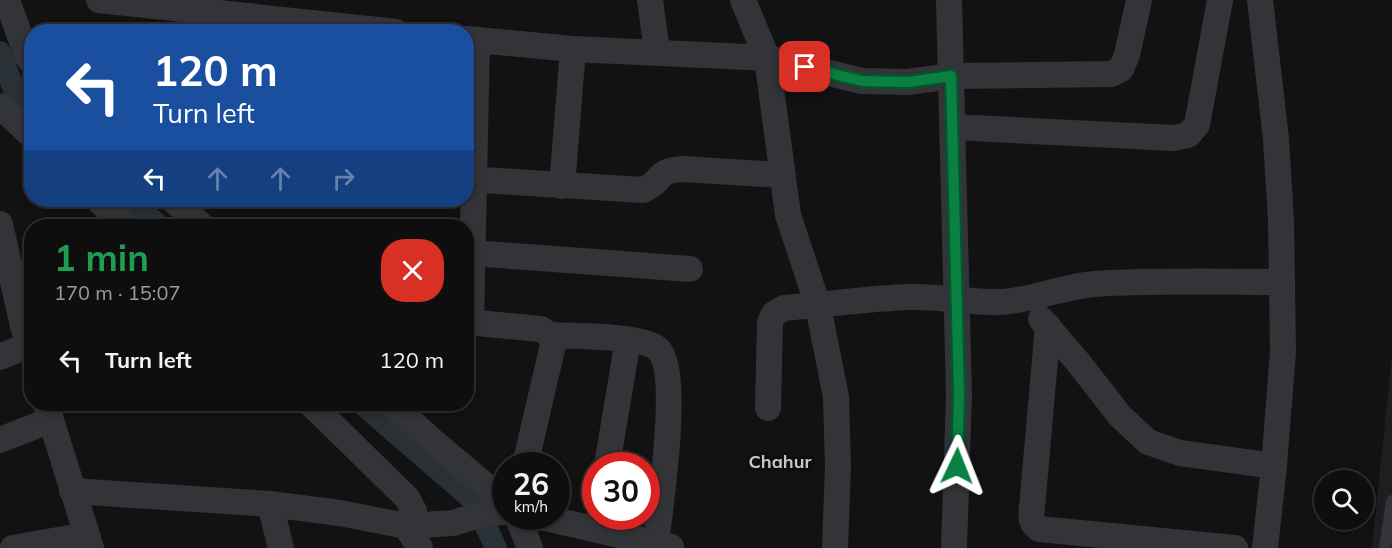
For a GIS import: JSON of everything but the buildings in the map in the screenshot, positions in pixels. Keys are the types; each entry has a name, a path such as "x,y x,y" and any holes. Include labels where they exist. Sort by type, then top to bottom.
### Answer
{"street":[{"path":"7,0 24,48"},
{"path":"99,0 322,24"},
{"path":"650,0 657,52"},
{"path":"743,0 767,58 788,215 818,306 836,397 838,468 835,548"},
{"path":"949,0 959,395 954,548"},
{"path":"474,40 573,49 767,58 862,81 908,82 951,76 1111,74 1121,69 1127,55 1138,0"},
{"path":"952,127 1174,138 1188,135 1197,125 1220,0"},
{"path":"1260,0 1276,139 1283,351 1265,548"},
{"path":"561,186 573,49"},
{"path":"0,106 24,128"},
{"path":"474,179 643,190 654,186 658,177 667,170 782,175"},
{"path":"106,207 118,219"},
{"path":"181,207 194,219"},
{"path":"0,224 24,325"},
{"path":"474,253 690,269"},
{"path":"768,408 770,322 774,314 784,308 877,298 914,297 1002,302 1093,284 1282,282"},
{"path":"1023,299 1048,326 1120,416 1148,442 1180,453 1274,466"},
{"path":"0,311 24,338"},
{"path":"474,322 541,329 550,335 609,337 642,342 657,348 666,363 669,379 665,546 618,530"},
{"path":"1048,326 1031,518 1034,526 1048,530 1235,548"},
{"path":"528,452 552,345 550,335"},
{"path":"608,452 628,340"},
{"path":"0,357 24,344"},
{"path":"318,411 407,498 414,511 406,526"},
{"path":"400,411 436,444 492,502"},
{"path":"0,440 49,412 88,541 13,548"},
{"path":"72,491 270,504 340,513 406,526 453,523 492,511"},
{"path":"270,504 281,548"},
{"path":"406,526 420,548"},
{"path":"523,530 530,548"}],"lane":[{"path":"1385,548 1392,501"}],"shaded area":[{"path":"1392,354 1392,548 1372,548"}],"waterway":[{"path":"0,52 19,103 24,107"},
{"path":"137,207 152,219"},
{"path":"370,411 474,501 496,548"}],"district":[{"name":"Chahur","path":"780,462"}],"route":[{"path":"805,67 862,81 908,82 951,76 959,395 957,466"}]}
